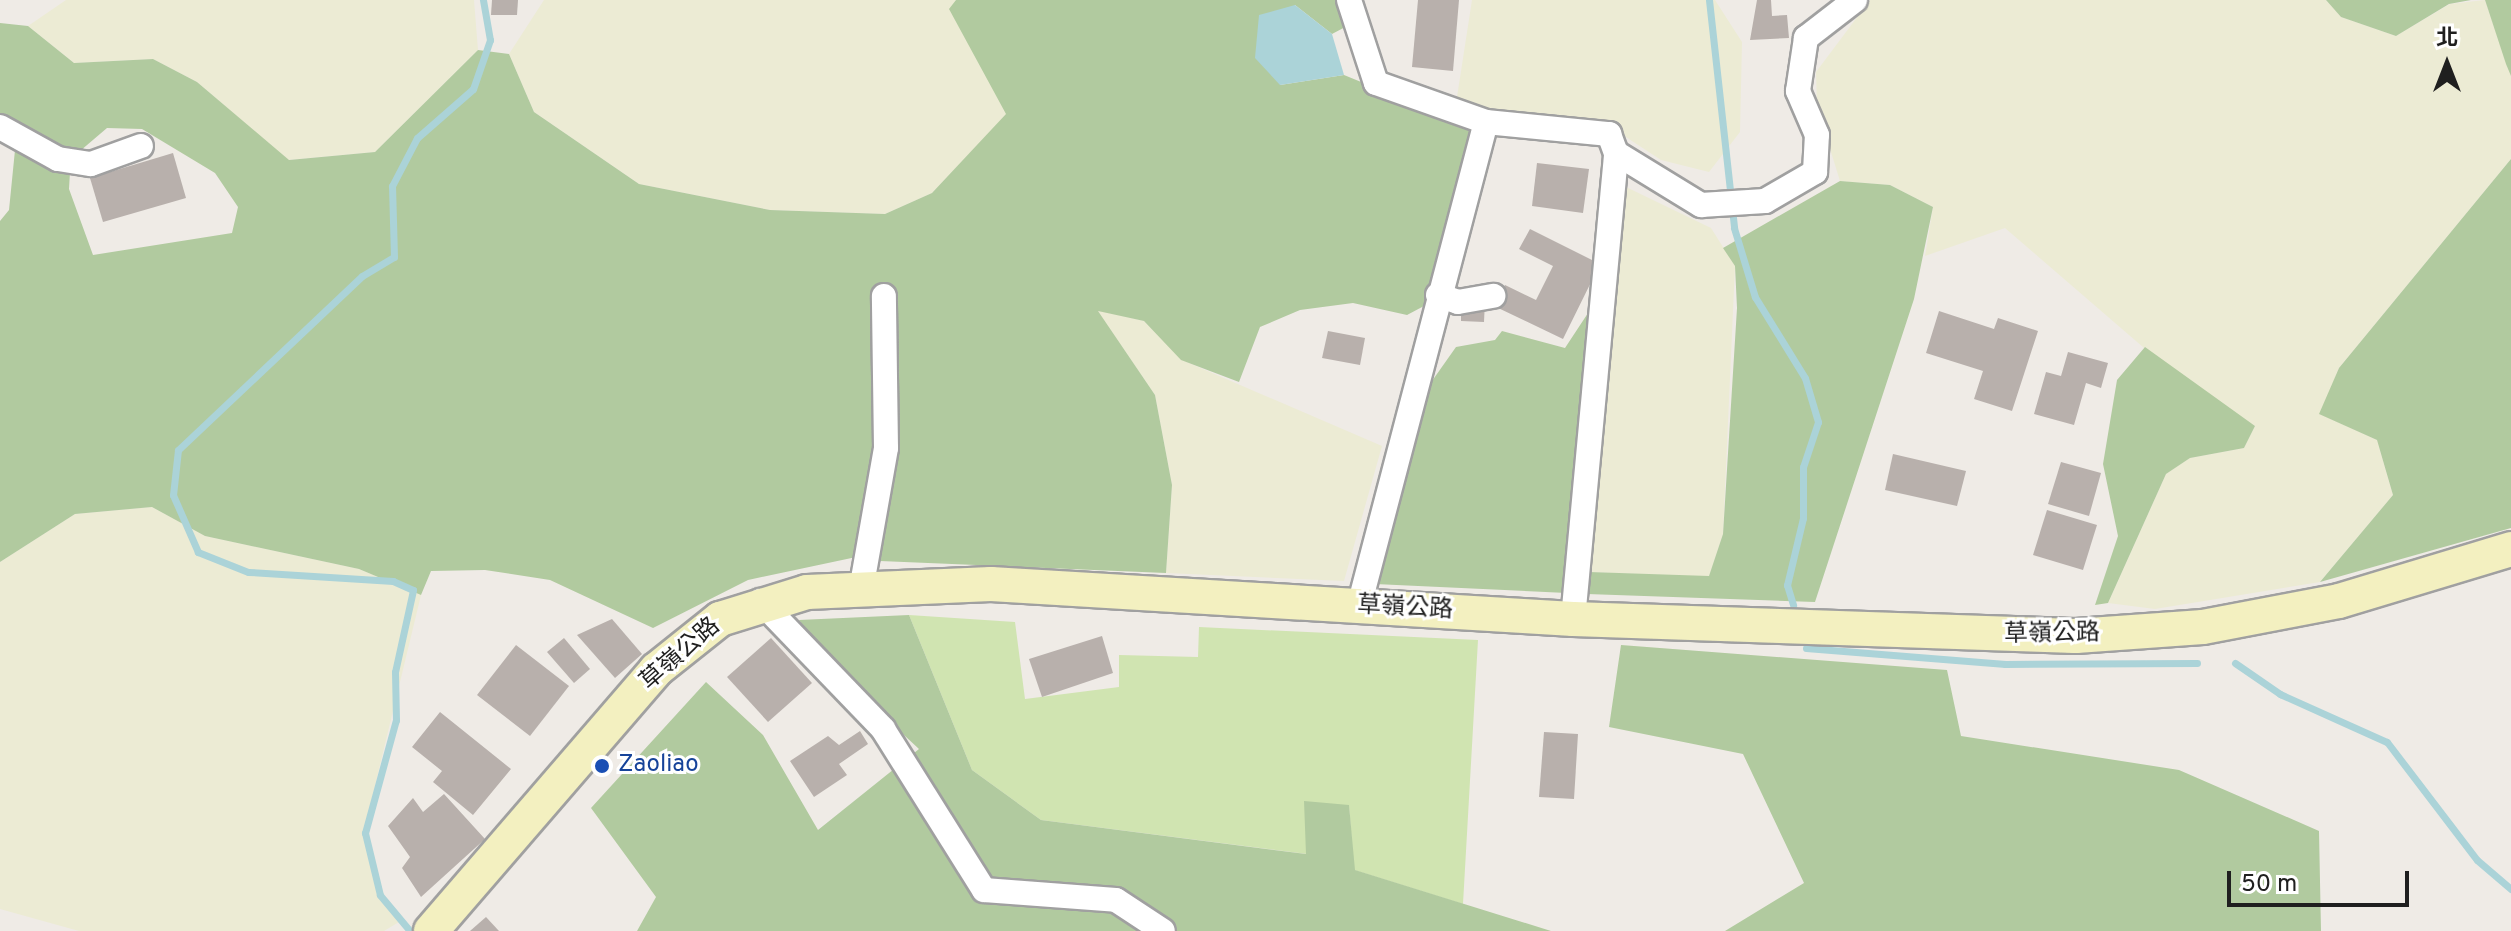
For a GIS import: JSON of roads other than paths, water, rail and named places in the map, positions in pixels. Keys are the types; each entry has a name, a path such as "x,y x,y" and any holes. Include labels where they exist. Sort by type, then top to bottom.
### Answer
{"main road":[{"name":"草嶺公路","path":"432,931 656,670 720,619 760,601 861,590 991,584 1573,619 1948,636 2203,627 2339,601 2511,549"}],"street":[{"path":"1349,0 1376,83 1486,122 1609,134 1616,153 1573,619"},
{"path":"1616,153 1701,205 1765,201 1815,172 1817,135 1798,91 1806,38 1855,0"},
{"path":"1359,606 1438,295 1486,122"},
{"path":"0,127 58,159 91,164 141,146"},
{"path":"1438,295 1458,302 1493,296"},
{"path":"861,590 886,448 884,296"},
{"path":"760,601 883,729 984,890 1116,900 1163,931"}],"water":[{"path":"1295,5 1332,34 1344,75 1280,85 1255,58 1259,15"}],"waterway":[{"path":"410,931 380,895 365,833 396,720 395,672 413,590 393,581 248,572 198,552 173,495 178,450 362,276 394,257 392,186 417,138 473,89 490,40 483,0"},
{"path":"1709,0 1734,228 1755,297 1805,378 1818,422 1803,467 1803,518 1787,585 1793,605"},
{"path":"1806,648 2005,664 2197,663"},
{"path":"2235,663 2280,694 2387,742 2477,860 2511,889"}],"place":[{"name":"Zaoliao","path":"602,766"}]}
